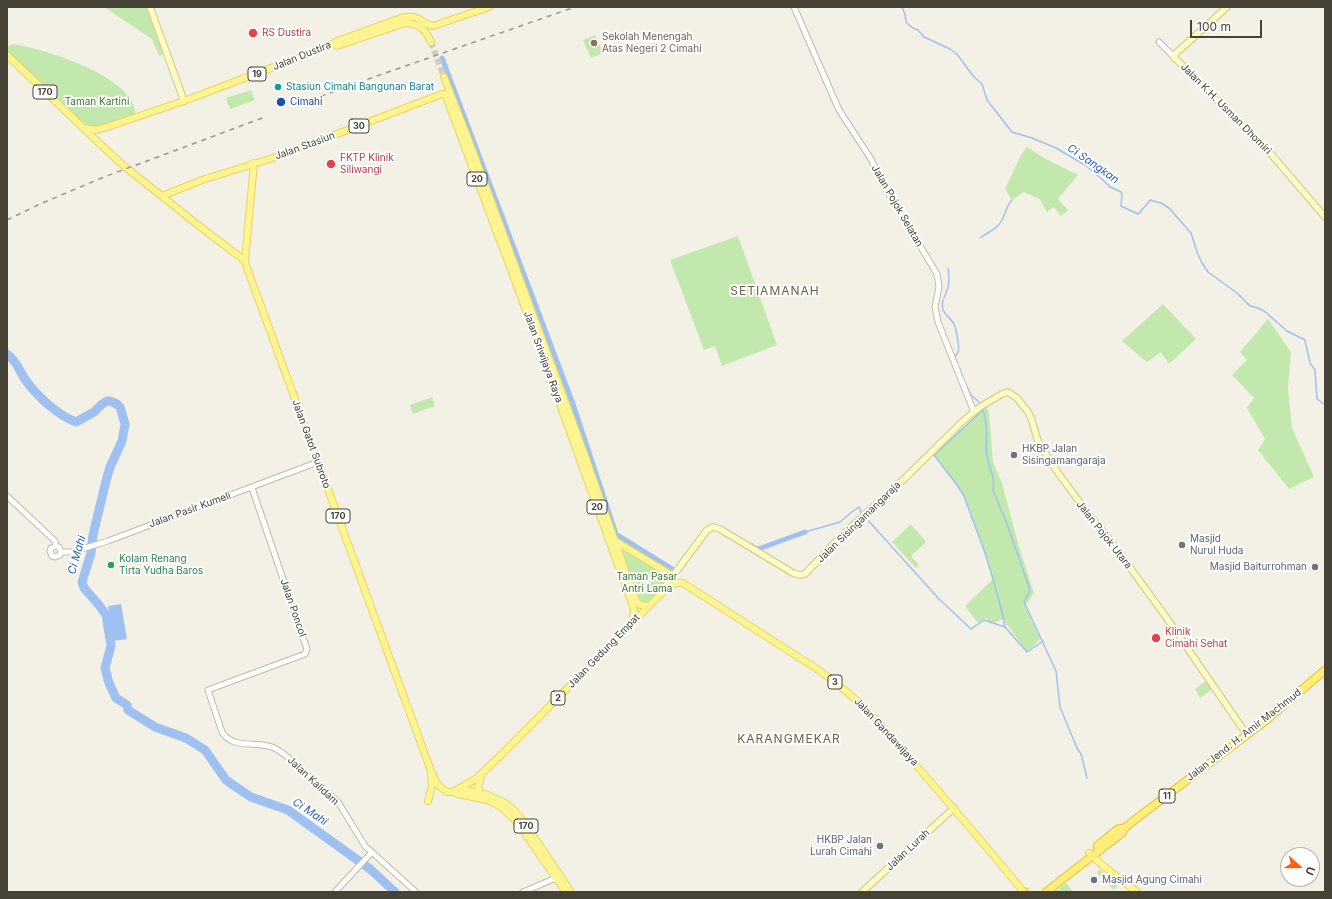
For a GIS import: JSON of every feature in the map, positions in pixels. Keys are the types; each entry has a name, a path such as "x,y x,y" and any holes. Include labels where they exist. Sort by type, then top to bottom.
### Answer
{"highway":[{"name":"Jalan Jend. H. Amir Machmud","path":"1039,892 1247,735 1325,670"},
{"name":"Jalan Jend. H. Amir Machmud","path":"1046,892 1091,854"}],"main road":[{"path":"150,7 184,101"},
{"name":"Jalan Dustira","path":"84,128 94,130 104,128 184,101 329,46 335,42 408,16 416,17 431,26 436,26 489,7"},
{"name":"Jalan K.H. Usman Dhomiri","path":"1227,7 1173,56 1272,154 1325,217"},
{"path":"329,46 336,46 405,23 412,23 425,30 431,42"},
{"name":"170","path":"7,55 124,166 245,261"},
{"name":"Jalan Sriwijaya Raya","path":"444,77 496,214 634,608 633,621"},
{"name":"Jalan Sriwijaya Raya","path":"445,94 531,315"},
{"name":"Jalan Stasiun","path":"162,196 202,180 273,158 445,94"},
{"path":"100,144 99,138 104,128"},
{"path":"245,261 254,163"},
{"path":"233,252 240,253 247,248"},
{"name":"Jalan Gatot Subroto","path":"245,261 431,771 438,785 447,792 483,799 494,803 511,815 539,849"},
{"name":"Jalan Sisingamangaraja","path":"658,596 707,530 716,527 797,575 806,574 842,535 974,412 1002,394 1008,392"},
{"name":"Jalan Pojok Utara","path":"1008,392 1017,398 1032,418 1038,442 1060,476 1088,514 1110,540 1247,735"},
{"name":"Jalan Sriwijaya Raya","path":"565,410 615,541 636,601 640,605 648,606"},
{"path":"615,541 673,576"},
{"name":"Jalan Gandawijaya","path":"658,596 673,584 684,583 832,679 846,690 868,711 954,808 1024,892"},
{"name":"Jalan Gedung Empat","path":"459,789 483,773 658,596"},
{"name":"170","path":"428,801 432,786 431,771"},
{"path":"483,773 478,783 479,792 483,799"},
{"path":"452,792 459,789"},
{"name":"Jalan Gatot Subroto","path":"459,789 479,792 500,801 513,810 524,822 539,849 569,892"},
{"name":"Jalan Lurah","path":"862,892 954,808"},
{"path":"1091,854 1137,892"}],"street":[{"name":"Jalan Pojok Selatan","path":"794,7 839,110 871,160 884,186 937,274 939,287 935,307 938,322 974,412"},
{"path":"1159,42 1173,56"},
{"name":"Jalan Pasir Kumeli","path":"61,552 72,552 101,543 252,488 318,462"},
{"name":"Jalan Poncol","path":"208,690 305,654 307,651 252,488"},
{"name":"Jalan Pasir Kumeli","path":"7,496 54,541 61,552"},
{"name":"Jalan Pasir Kumeli","path":"56,546 51,548 50,551 52,556 58,557 61,552"},
{"name":"Jalan Kalidam","path":"208,690 222,732 226,737 237,743 269,746 277,749 285,755 338,802 363,843 416,892"},
{"path":"335,892 372,852"},
{"path":"523,892 559,879"}],"green space":[{"path":"104,7 149,7 166,53 159,56 152,39"},
{"path":"595,35 603,53 591,58 583,40"},
{"name":"Taman Kartini","path":"14,44 59,56 108,78 120,87 129,97 136,114 106,126 93,128 83,123 61,104 7,51 7,46"},
{"path":"251,90 255,100 230,109 226,98"},
{"path":"1027,147 1044,158 1078,175 1058,199 1068,210 1061,216 1054,207 1047,212 1040,199 1024,192 1012,200 1005,189 1021,155"},
{"path":"738,236 777,345 722,366 715,346 704,350 670,260"},
{"path":"1163,304 1196,339 1169,364 1161,352 1147,362 1122,341"},
{"path":"1268,319 1291,352 1288,388 1292,428 1314,477 1289,489 1258,450 1265,439 1247,408 1254,398 1232,375 1247,360 1240,352"},
{"path":"432,397 435,406 413,414 410,405"},
{"path":"986,407 989,412 993,462 1002,483 1019,547 1034,593 1025,606 1040,639 1027,652 1003,619 990,624 986,618 978,623 965,606 993,579 964,496 934,455"},
{"path":"911,524 926,542 911,556 919,565 916,568 892,542"},
{"name":"Taman Pasar Antri Lama","path":"619,547 670,579 663,588 639,609"},
{"path":"1207,680 1213,688 1200,698 1195,689"},
{"path":"1099,869 1118,885 1114,890 1097,873"},
{"path":"1066,883 1073,892 1055,892"}],"water":[{"path":"121,604 127,639 113,641 108,606"}],"waterway":[{"name":"Ci Sangkan","path":"902,7 906,22 911,27 918,30 924,37 950,49 957,54 973,76 982,84 987,100 1012,132 1056,148 1085,165 1110,187 1121,192 1121,206 1138,214 1150,200 1161,203 1169,208 1191,233 1197,252 1208,272 1237,293 1250,306 1264,311 1287,331 1305,340 1310,363 1315,370 1317,399 1325,405"},
{"path":"442,58 573,404 616,534 674,570"},
{"path":"980,238 998,226 1012,200"},
{"path":"944,298 948,288 948,268"},
{"path":"943,300 942,305 945,314 954,324 957,334 958,352 955,357 957,362"},
{"name":"Ci Mahi","path":"7,354 11,357 24,378 37,394 56,411 69,419 76,422 94,412 107,401 117,404 120,407 125,424 122,441 110,467 106,481 93,535 91,553 82,582 84,588 106,615 111,646 105,668 109,683 116,698 127,705 128,710 155,727 186,738 205,750 226,780 251,797 288,810 370,869 395,892"},
{"path":"960,369 961,374"},
{"path":"964,381 971,395 979,402"},
{"path":"983,410 986,421 986,450 993,478 993,490 1007,524 1030,590 1024,602 1056,671 1060,707 1077,748 1081,754 1087,778"},
{"path":"983,410 934,455 964,496 985,553 1005,627 1027,652 1043,641"},
{"path":"805,532 840,522 859,507 862,514"},
{"path":"865,517 939,599 971,629 984,620 1005,627"},
{"path":"752,546 756,549 761,548 805,532"}],"tunnel":[{"path":"431,42 444,77"}],"railway":[{"path":"311,100 575,7"},
{"path":"7,220 40,204 104,177 265,117"}],"place":[{"name":"RS Dustira","path":"253,33"},
{"name":"Sekolah Menengah Atas Negeri 2 Cimahi","path":"594,43"},
{"name":"Stasiun Cimahi Bangunan Barat","path":"278,87"},
{"name":"Cimahi","path":"281,102"},
{"name":"FKTP Klinik Siliwangi","path":"331,164"},
{"name":"HKBP Jalan Sisingamangaraja","path":"1014,455"},
{"name":"Masjid Nurul Huda","path":"1182,545"},
{"name":"Kolam Renang Tirta Yudha Baros","path":"111,565"},
{"name":"Masjid Baiturrohman","path":"1315,567"},
{"name":"Klinik Cimahi Sehat","path":"1156,638"},
{"name":"HKBP Jalan Lurah Cimahi","path":"880,846"},
{"name":"Masjid Agung Cimahi","path":"1094,880"}],"district":[{"name":"SETIAMANAH","path":"775,291"},
{"name":"KARANGMEKAR","path":"789,739"}]}
